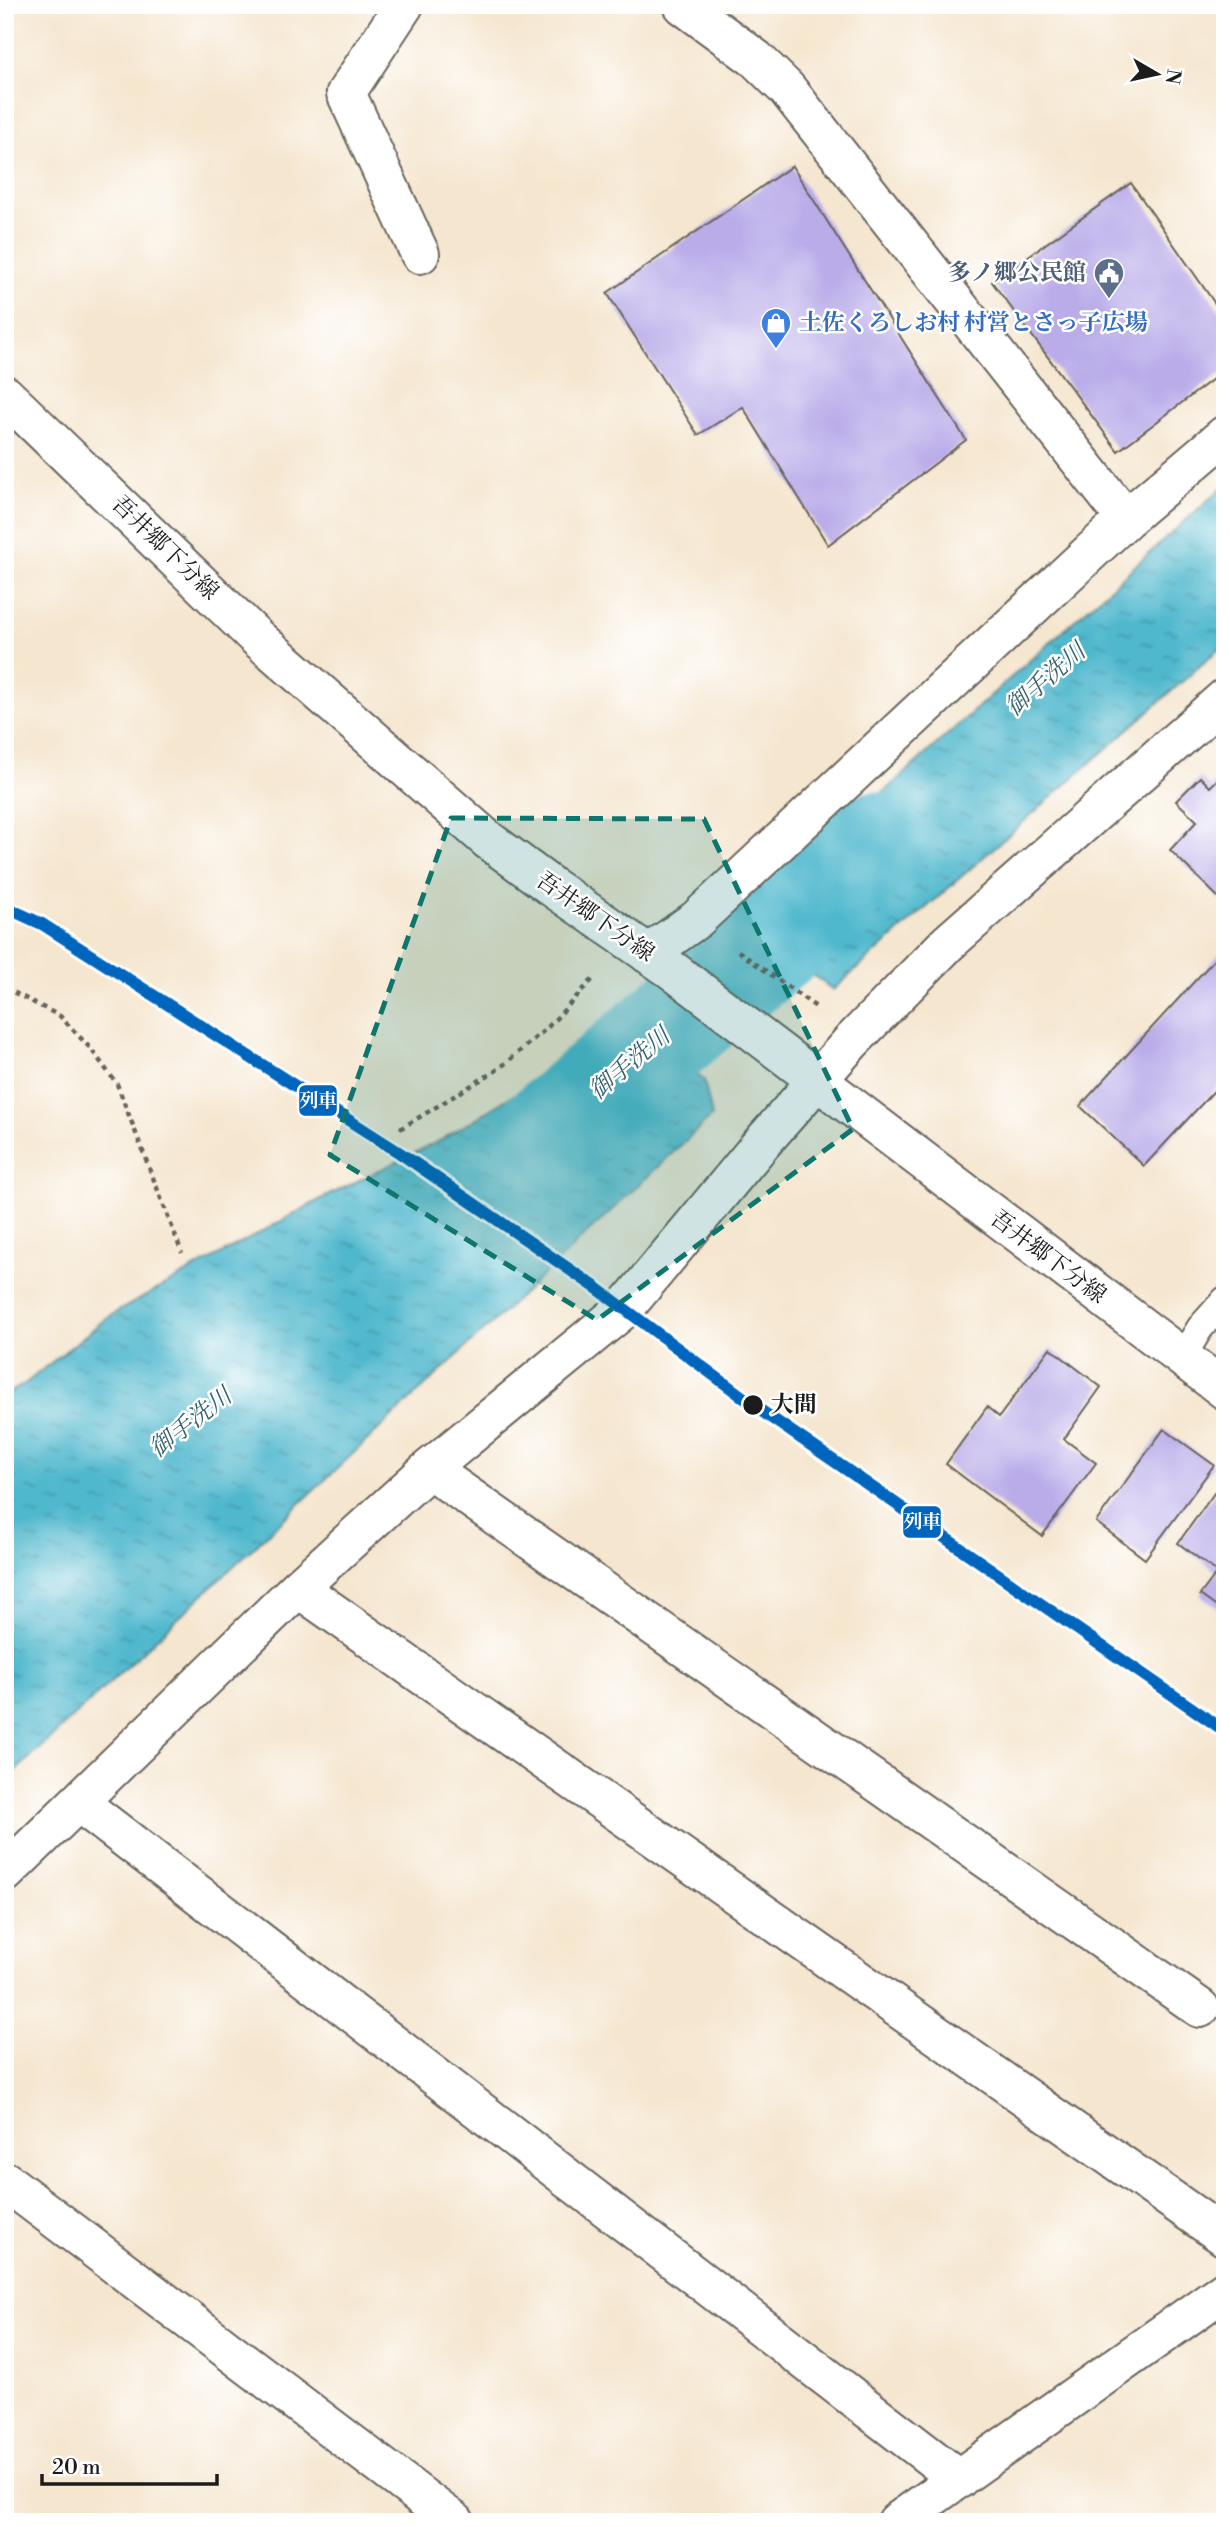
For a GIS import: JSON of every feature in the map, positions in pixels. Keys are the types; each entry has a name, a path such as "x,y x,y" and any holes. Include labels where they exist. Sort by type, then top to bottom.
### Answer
{"street":[{"path":"404,5 346,93 420,254"},
{"path":"682,5 757,59 787,89 1126,519"},
{"name":"吾井郷下分線","path":"5,395 255,636 488,840 660,962 1225,1390"},
{"path":"660,962 697,919 1126,519 1225,435"},
{"path":"5,1872 298,1588 429,1469 624,1308 760,1145 804,1070 851,1042 948,943 1225,698"},
{"path":"429,1469 1200,2008"},
{"path":"298,1588 1225,2237"},
{"path":"78,1802 959,2479"},
{"path":"5,2181 455,2522"},
{"path":"897,2522 1225,2290"}],"lane":[{"path":"1181,1359 1200,1328 1225,1300"}],"path":[{"path":"735,948 819,1010"},
{"path":"400,1129 500,1068 548,1027 594,977"},
{"path":"5,988 60,1016 91,1049 117,1084 182,1253"}],"highlighted area":[{"path":"451,818 704,819 853,1129 597,1320 330,1155"}],"water":[{"path":"1225,485 1225,644 833,990 740,921"},
{"path":"629,1023 704,1080 712,1116 5,1781 5,1395 26,1383 109,1316 323,1198 441,1140"}],"building":[{"name":"土佐くろしお村 村営とさっ子広場","path":"792,166 966,440 828,545 743,407 698,435 607,293"},
{"name":"多ノ郷公民館","path":"1131,183 1225,318 1225,370 1118,451 992,282"},
{"path":"1225,772 1225,904 1170,850 1197,821 1176,801 1200,777 1210,787"},
{"path":"1225,948 1225,1079 1144,1166 1080,1106"},
{"path":"1050,1348 1101,1387 1064,1439 1096,1463 1042,1536 946,1464 987,1407 999,1417"},
{"path":"1164,1429 1214,1465 1145,1559 1096,1522"},
{"path":"1225,1478 1225,1613 1200,1595 1217,1572 1178,1543"}],"waterway":[{"name":"御手洗川","path":"545,1136 778,937 875,844"}],"transit line":[{"name":"列車","path":"5,907 42,924 400,1153 598,1289 763,1412 1225,1731"}],"place":[{"name":"多ノ郷公民館","path":"1109,300"},
{"name":"土佐くろしお村 村営とさっ子広場","path":"776,350"},
{"name":"大間","path":"753,1405"}]}
